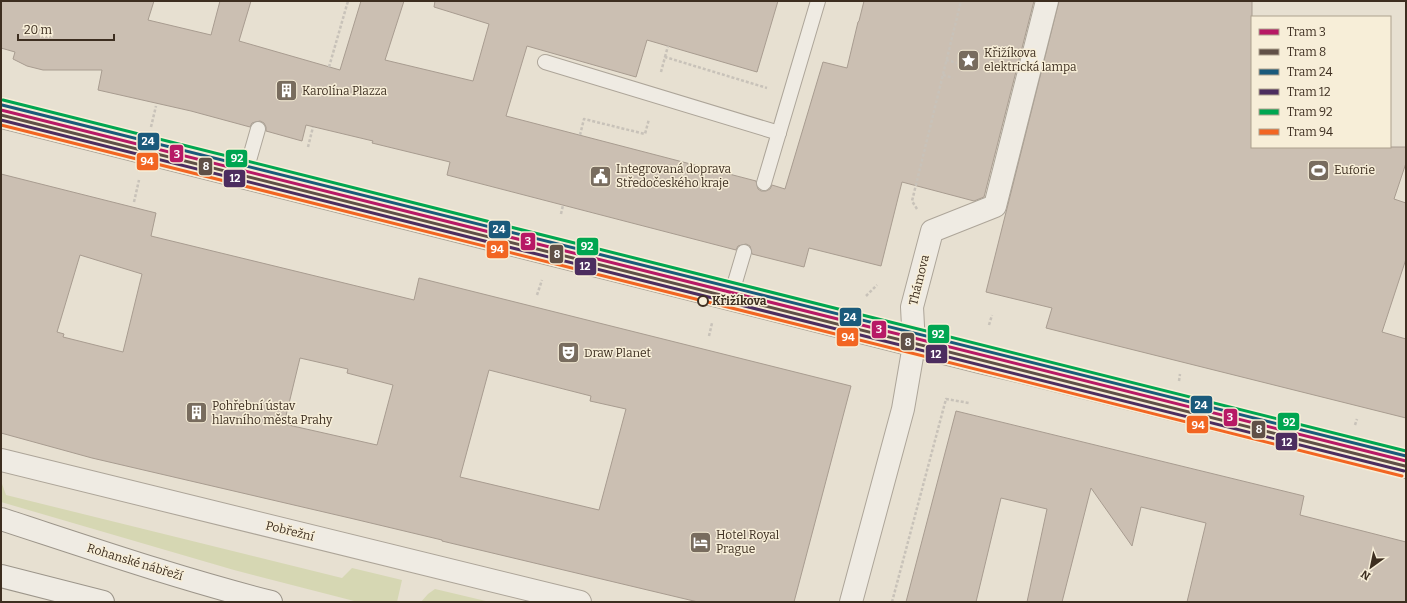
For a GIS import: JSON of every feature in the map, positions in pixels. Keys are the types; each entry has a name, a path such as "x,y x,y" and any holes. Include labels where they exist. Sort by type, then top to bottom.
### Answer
{"street":[{"path":"932,231 995,206 1046,1"},
{"path":"1,117 1406,467"},
{"name":"Thámova","path":"851,602 903,409 914,345 912,307 932,231"},
{"name":"Pobřežní","path":"1,460 580,602"},
{"name":"Rohanské nábřeží","path":"1,519 233,593 271,602"},
{"path":"1,576 102,602"}],"lane":[{"path":"764,183 818,1"},
{"path":"544,62 779,133"},
{"path":"244,178 258,129"},
{"path":"730,299 744,252"}],"path":[{"path":"329,67 348,1"},
{"path":"932,231 912,201 961,1"},
{"path":"580,135 584,119 645,134 668,46"},
{"path":"665,57 790,95"},
{"path":"946,60 957,63"},
{"path":"943,75 953,78"},
{"path":"308,147 313,127"},
{"path":"561,214 563,205"},
{"path":"537,295 543,276"},
{"path":"866,296 877,285"},
{"path":"990,325 992,315"},
{"path":"709,336 713,318"},
{"path":"892,602 946,399 969,402"}],"green space":[{"path":"1,481 6,495 342,578 352,568 402,580 397,602 358,602 234,570 1,502"},
{"path":"435,589 490,602 421,602"}],"building":[{"path":"1,1 154,1 148,20 211,35 220,1 251,1 239,41 340,70 361,1 404,1 385,60 473,81 489,24 434,7 435,1 778,1 757,72 647,40 636,77 527,46 506,116 756,181 758,189 761,191 766,191 770,189 772,185 785,189 823,62 847,68 864,1 1034,1 984,197 974,201 902,182 881,266 809,248 804,267 752,254 750,246 746,244 738,246 736,250 447,175 450,162 372,143 373,141 306,125 302,141 266,131 264,123 260,121 252,123 250,127 191,111 98,90 102,70 43,70 27,66 13,59 15,52 1,48"},
{"path":"1059,1 1252,1 1251,148 1406,147 1406,163 1394,199 1406,203 1406,259 1382,332 1406,339 1406,418 1046,328 1052,308 986,292"},
{"path":"1,174 156,213 151,236 414,300 419,278 851,386 794,602 698,602 354,519 92,458 1,433","holes":["80,255 142,274 123,352 63,337 64,334 57,332","300,358 348,369 347,373 393,385 377,445 284,424","489,370 591,396 590,401 626,409 599,510 460,477"]},
{"path":"956,411 1304,496 1300,515 1406,542 1406,602 1187,602 1206,523 1141,507 1132,546 1091,488 1062,602 1027,602 1047,509 1001,498 976,602 906,602"}],"tram line":[{"name":"92","path":"3,100 1406,451"},
{"name":"24","path":"2,105 1406,456"},
{"name":"3","path":"1,110 1406,461"},
{"name":"8","path":"1,115 1405,466"},
{"name":"12","path":"1,120 1404,471"},
{"name":"94","path":"1,125 1402,476"}],"place":[{"name":"Křižíkova elektrická lampa","path":"969,60"},
{"name":"Karolína Plazza","path":"286,91"},
{"name":"Euforie","path":"1318,170"},
{"name":"Integrovaná doprava Středočeského kraje","path":"600,176"},
{"name":"Křižíkova","path":"703,301"},
{"name":"Draw Planet","path":"568,353"},
{"name":"Pohřební ústav hlavního města Prahy","path":"196,413"},
{"name":"Hotel Royal Prague","path":"700,542"}]}
